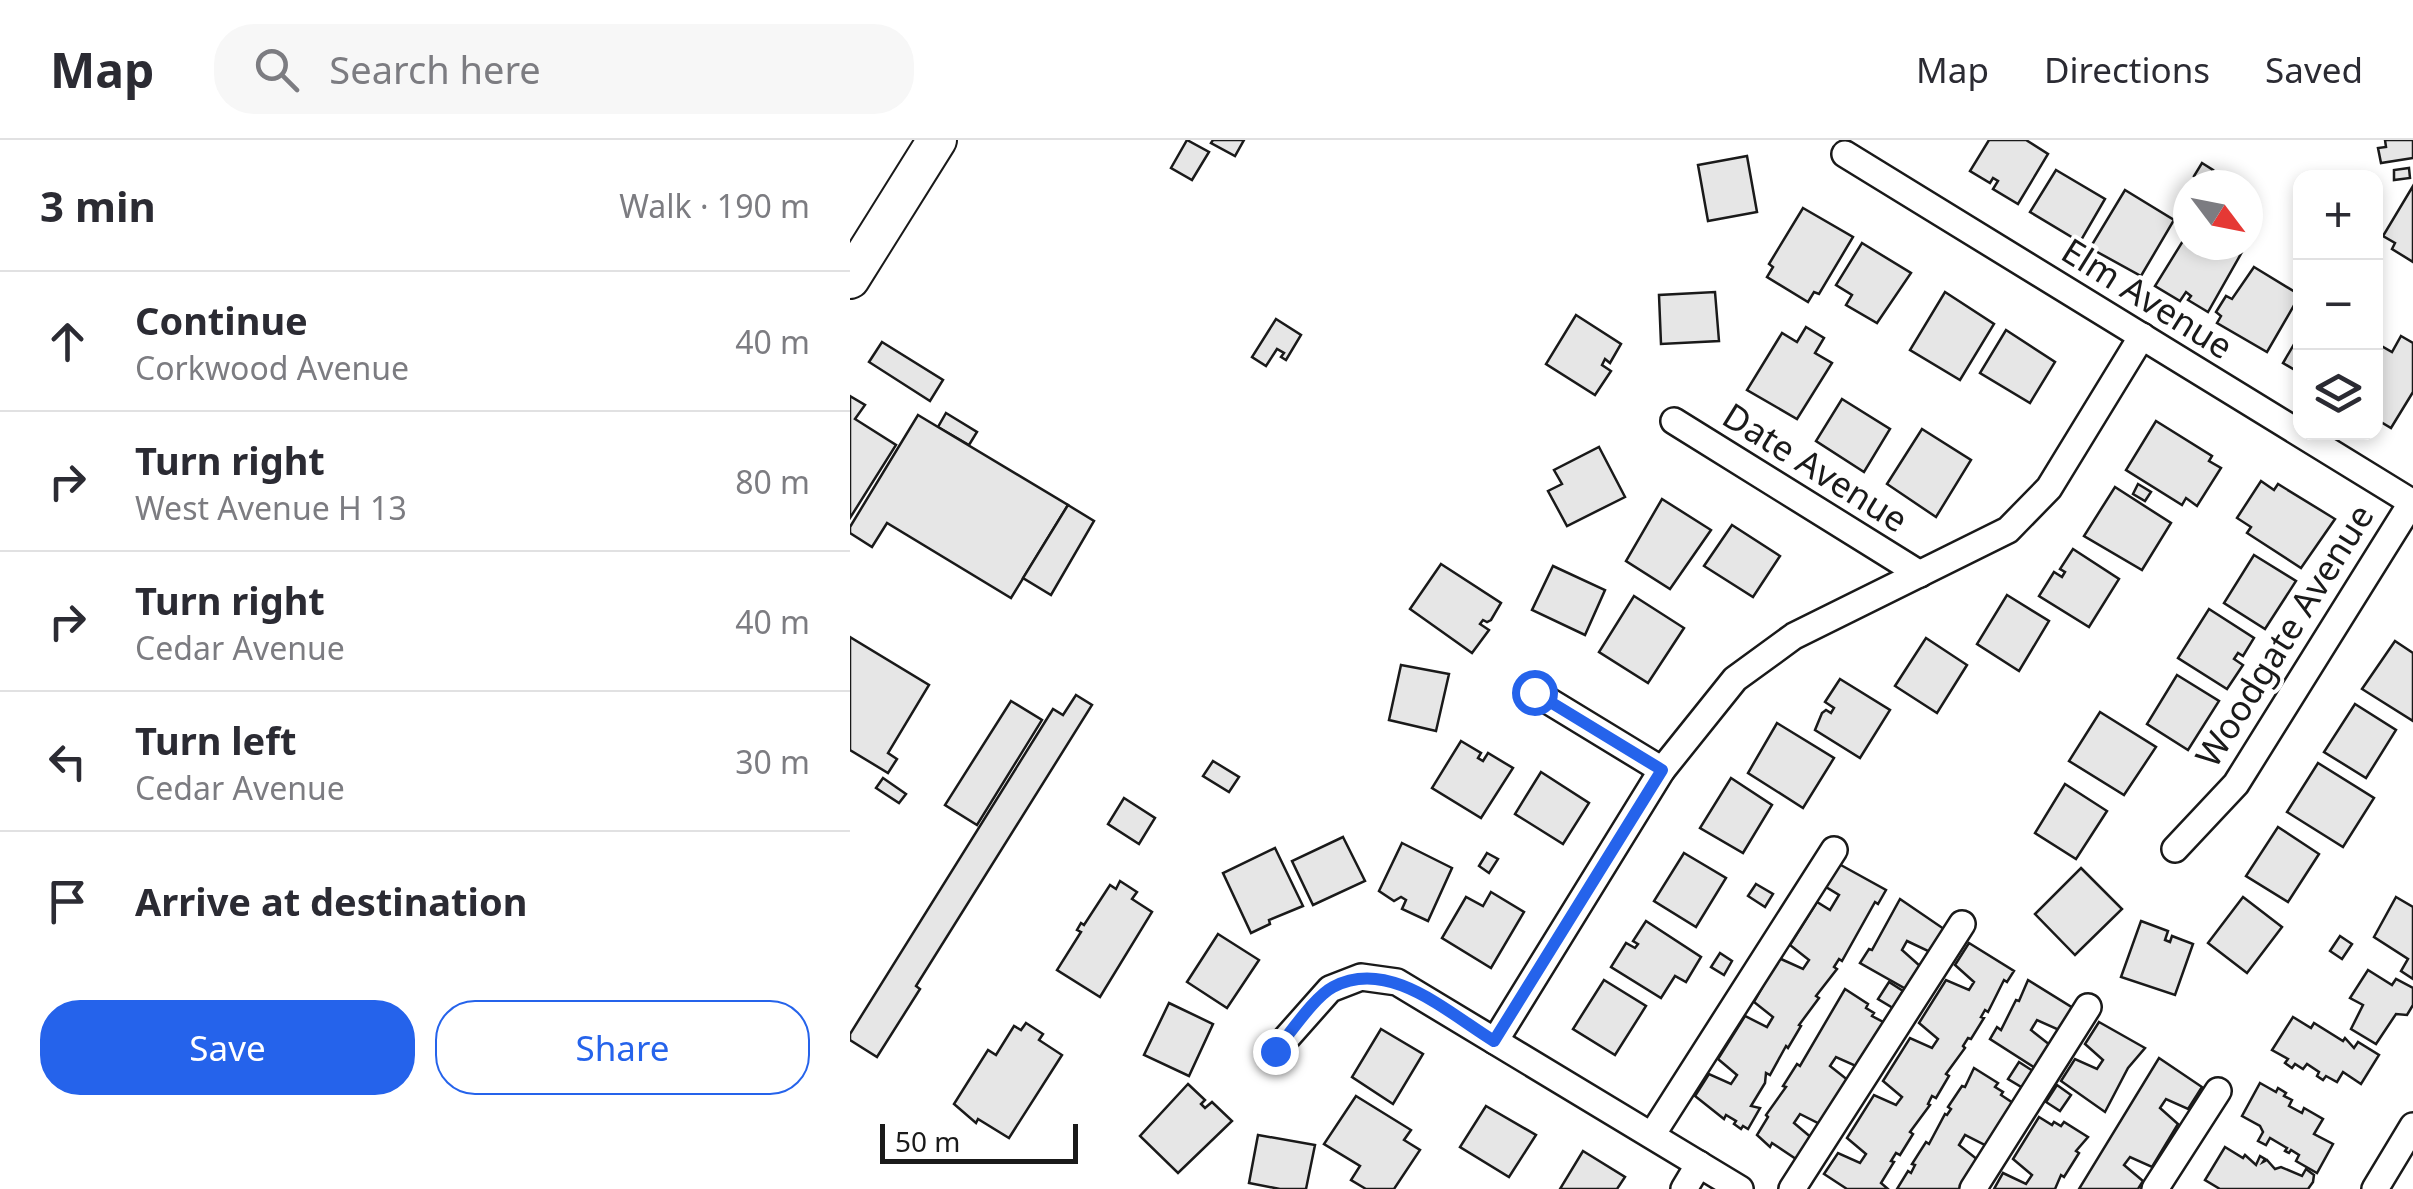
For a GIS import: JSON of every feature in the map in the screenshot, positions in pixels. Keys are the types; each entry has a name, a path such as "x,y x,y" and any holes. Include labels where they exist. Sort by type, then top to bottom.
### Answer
{"main road":[{"path":"850,279 938,140"}],"street":[{"name":"Elm Avenue","path":"1845,154 2412,502"},
{"path":"1494,1041 1662,770 1736,679 1794,636 2008,530 2049,488 2142,336"},
{"name":"Date Avenue","path":"1674,422 1920,574"},
{"name":"Woodgate Avenue","path":"2175,849 2236,784 2412,502"},
{"path":"1534,692 1662,770"},
{"path":"1652,1135 1834,850"},
{"path":"1792,1189 1962,924"},
{"path":"1275,1051 1330,988 1362,977 1398,982 1740,1189"},
{"path":"1972,1189 2088,1008"},
{"path":"2155,1189 2218,1091"},
{"path":"2375,1189 2413,1126"},
{"path":"1684,1189 1699,1164"}],"building":[{"path":"1187,140 1209,152 1192,180 1171,168"},
{"path":"1244,140 1235,156 1211,143"},
{"path":"1989,140 2026,140 2048,154 2018,204 1993,189 1998,181 1993,178 1990,183 1970,171"},
{"path":"2385,140 2413,140 2413,158 2381,163 2378,148 2386,147"},
{"path":"1747,156 1757,212 1708,221 1698,165"},
{"path":"2409,168 2410,178 2394,180 2394,170"},
{"path":"2056,170 2105,199 2080,242 2030,212"},
{"path":"2413,186 2413,262 2392,249 2395,243 2383,236"},
{"path":"2125,190 2173,219 2141,276 2090,248"},
{"path":"1803,208 1853,237 1819,294 1814,292 1808,302 1767,277 1773,267 1769,264"},
{"path":"1862,243 1911,273 1877,323 1846,305 1852,295 1836,285"},
{"path":"2173,257 2173,260 2237,260 2208,312 2188,300 2191,296 2186,292 2180,301 2155,286"},
{"path":"2254,267 2293,291 2293,307 2267,352 2217,323 2221,316 2216,312 2226,296 2232,299"},
{"path":"1715,292 1719,341 1661,344 1659,295"},
{"path":"1945,292 1994,324 1960,380 1910,350"},
{"path":"1576,315 1621,344 1610,363 1605,359 1602,365 1611,371 1595,395 1546,364"},
{"path":"1276,319 1301,335 1286,360 1277,349 1266,366 1252,357"},
{"path":"1806,327 1824,338 1815,353 1832,363 1797,419 1747,390 1782,333 1797,342"},
{"path":"2006,330 2055,362 2030,403 1980,373"},
{"path":"2401,336 2413,343 2413,392 2391,428 2383,423 2383,347 2392,352"},
{"path":"882,342 943,380 930,401 869,362"},
{"path":"2293,346 2293,369 2283,363"},
{"path":"850,396 865,405 855,419 896,445 850,518"},
{"path":"1842,399 1890,429 1864,472 1816,441"},
{"path":"946,413 977,432 969,445 938,427"},
{"path":"918,415 1068,505 1011,598 887,523 872,547 850,533"},
{"path":"2156,421 2212,456 2209,461 2221,468 2197,506 2186,498 2182,505 2126,470"},
{"path":"1922,429 1971,460 1936,517 1887,484"},
{"path":"1599,447 1625,497 1567,526 1548,491 1562,484 1554,470"},
{"path":"2261,481 2274,490 2278,484 2335,519 2301,568 2247,533 2251,527 2237,518"},
{"path":"2138,484 2151,492 2145,501 2133,494"},
{"path":"2115,487 2171,523 2142,570 2084,536"},
{"path":"1662,499 1711,530 1670,589 1626,561"},
{"path":"1068,505 1094,521 1051,595 1023,578"},
{"path":"1732,525 1780,556 1753,597 1704,566"},
{"path":"2073,549 2119,579 2089,627 2039,596 2054,572 2062,577 2065,572 2060,569"},
{"path":"2254,555 2296,581 2265,629 2224,603"},
{"path":"1441,564 1501,603 1491,620 1480,624 1489,630 1472,653 1410,609"},
{"path":"1553,566 1605,590 1585,635 1532,610"},
{"path":"2007,595 2049,621 2019,671 1977,644"},
{"path":"1634,596 1684,628 1648,683 1599,652"},
{"path":"2209,609 2254,638 2243,656 2238,653 2234,659 2243,665 2227,689 2178,658"},
{"path":"850,637 929,685 888,753 897,759 888,773 850,750"},
{"path":"1926,638 1967,665 1937,713 1895,686"},
{"path":"2395,641 2413,653 2413,721 2362,689"},
{"path":"1401,665 1449,674 1436,731 1389,720"},
{"path":"2177,675 2219,701 2188,750 2147,724"},
{"path":"1840,679 1890,710 1860,758 1815,730 1822,713 1831,713 1834,708 1825,702"},
{"path":"1076,695 1092,705 916,986 920,989 877,1057 850,1040 850,1034 1053,709 1063,715"},
{"path":"1011,701 1042,720 977,825 945,805"},
{"path":"2355,704 2396,730 2366,778 2324,752"},
{"path":"2100,712 2156,747 2124,795 2069,761"},
{"path":"1777,723 1834,758 1803,808 1748,773"},
{"path":"1461,741 1481,753 1478,758 1483,761 1488,753 1513,768 1481,818 1432,788"},
{"path":"1213,761 1239,777 1229,792 1203,776"},
{"path":"2318,763 2374,798 2343,847 2287,812"},
{"path":"1541,772 1589,803 1563,844 1515,814"},
{"path":"883,778 906,794 899,803 876,788"},
{"path":"1731,778 1772,805 1743,853 1700,828"},
{"path":"2065,784 2107,811 2076,859 2035,833"},
{"path":"1124,798 1155,818 1139,844 1108,824"},
{"path":"2278,827 2319,854 2288,902 2246,876"},
{"path":"1343,837 1365,881 1313,905 1292,861"},
{"path":"1402,843 1452,868 1428,921 1402,909 1406,900 1401,897 1394,901 1379,891"},
{"path":"1275,848 1303,906 1269,920 1270,924 1251,933 1223,873"},
{"path":"1487,853 1498,859 1489,873 1479,866"},
{"path":"1684,853 1726,878 1696,927 1654,901"},
{"path":"1839,864 1886,890 1816,996 1819,998 1788,1048 1770,1075 1766,1073 1765,1083 1751,1106 1760,1108 1748,1129 1741,1129 1734,1124 1736,1121 1726,1115 1724,1119 1695,1096 1709,1074 1731,1084 1737,1075 1718,1059 1745,1016 1767,1027 1773,1017 1754,1002 1777,961 1781,959 1803,969 1809,960 1790,945 1817,902 1830,910 1839,895 1826,887"},
{"path":"2081,868 2122,909 2075,955 2035,914"},
{"path":"1120,881 1137,892 1132,899 1152,912 1100,997 1057,970 1081,932 1077,930 1081,923 1084,925 1110,885 1116,889"},
{"path":"1756,884 1773,894 1765,907 1748,896"},
{"path":"1491,892 1524,912 1491,968 1442,938 1466,897 1483,906"},
{"path":"2243,897 2282,927 2247,973 2208,943"},
{"path":"2396,897 2413,907 2413,979 2401,971 2408,959 2374,937"},
{"path":"1900,899 1944,929 1930,952 1907,941 1902,950 1920,966 1906,989 1860,963 1872,950"},
{"path":"1646,921 1701,957 1686,982 1675,976 1661,998 1611,967 1626,943 1635,948 1638,944 1633,941"},
{"path":"2141,921 2168,931 2165,940 2170,942 2172,936 2193,944 2175,995 2121,977"},
{"path":"1218,934 1259,960 1227,1008 1187,982"},
{"path":"2340,936 2352,944 2342,959 2330,951"},
{"path":"1969,943 2014,971 2007,982 2004,980 1988,1012 1985,1010 1981,1017 1984,1018 1946,1074 1949,1076 1936,1098 1932,1096 1900,1155 1896,1153 1891,1161 1894,1162 1881,1183 1888,1189 1847,1189 1824,1174 1838,1153 1860,1163 1866,1154 1847,1138 1874,1095 1896,1105 1902,1097 1883,1081 1910,1038 1932,1048 1938,1039 1919,1023 1946,980 1969,990 1974,982 1955,965"},
{"path":"1720,953 1732,961 1724,975 1711,967"},
{"path":"2368,970 2392,985 2396,979 2413,988 2413,1005 2407,1015 2396,1014 2376,1044 2351,1029 2363,1005 2350,998"},
{"path":"1604,980 1646,1006 1615,1055 1573,1029"},
{"path":"2028,980 2073,1008 2059,1030 2037,1020 2031,1030 2050,1045 2035,1068 1990,1039 1997,1027 2001,1030"},
{"path":"1889,982 1903,991 1893,1008 1878,999"},
{"path":"1845,989 1868,1004 1866,1008 1874,1013 1872,1016 1885,1023 1858,1067 1836,1057 1830,1066 1849,1081 1822,1125 1800,1114 1794,1123 1813,1139 1799,1161 1772,1143 1770,1147 1757,1135 1786,1087 1783,1086 1797,1064 1800,1066"},
{"path":"1169,1003 1213,1024 1189,1076 1144,1055"},
{"path":"2293,1017 2311,1028 2314,1023 2343,1041 2345,1038 2354,1048 2358,1042 2379,1055 2361,1084 2343,1072 2337,1082 2326,1076 2323,1080 2307,1064 2303,1069 2285,1063 2288,1059 2272,1050"},
{"path":"2099,1022 2145,1048 2128,1068 2105,1112 2061,1081 2075,1059 2097,1069 2103,1060 2085,1044"},
{"path":"1026,1023 1043,1034 1039,1040 1062,1055 1009,1138 978,1119 976,1123 954,1104 988,1050 996,1055 1014,1026 1021,1030"},
{"path":"1381,1029 1423,1054 1393,1104 1352,1077"},
{"path":"2159,1058 2202,1087 2188,1109 2166,1099 2160,1108 2178,1124 2152,1167 2130,1157 2124,1165 2143,1181 2138,1189 2079,1189"},
{"path":"2019,1062 2033,1071 2023,1088 2008,1079"},
{"path":"1974,1068 1998,1083 1995,1087 2003,1092 2001,1095 2013,1103 1987,1146 1965,1135 1959,1145 1978,1160 1960,1189 1897,1189 1908,1171 1911,1173 1915,1165 1912,1164 1926,1142 1929,1144"},
{"path":"2260,1083 2286,1093 2284,1096 2292,1100 2289,1106 2302,1113 2304,1108 2323,1119 2314,1134 2333,1144 2317,1173 2296,1161 2299,1155 2285,1151 2287,1148 2270,1138 2266,1145 2258,1141 2263,1132 2260,1126 2242,1116"},
{"path":"1188,1084 1205,1100 1201,1104 1205,1108 1212,1102 1232,1121 1178,1173 1140,1136"},
{"path":"2057,1085 2071,1095 2060,1111 2046,1102"},
{"path":"1356,1096 1411,1130 1404,1140 1420,1150 1394,1189 1366,1189 1351,1180 1360,1166 1324,1144"},
{"path":"1486,1106 1536,1135 1509,1177 1460,1147"},
{"path":"2039,1117 2052,1125 2054,1122 2061,1126 2064,1122 2088,1137 2076,1151 2079,1153 2064,1177 2061,1175 2055,1189 1994,1189 2003,1173 2026,1184 2032,1175 2013,1159"},
{"path":"1258,1135 1315,1145 1306,1189 1249,1183"},
{"path":"2225,1147 2243,1158 2245,1155 2256,1165 2260,1156 2275,1169 2281,1167 2302,1176 2306,1169 2314,1175 2313,1182 2308,1189 2220,1189 2205,1180"},
{"path":"1583,1151 1625,1177 1617,1189 1560,1189"}],"route":[{"path":"1275,1051 1330,988 1362,977 1398,982 1494,1041 1662,770 1534,692"}]}
